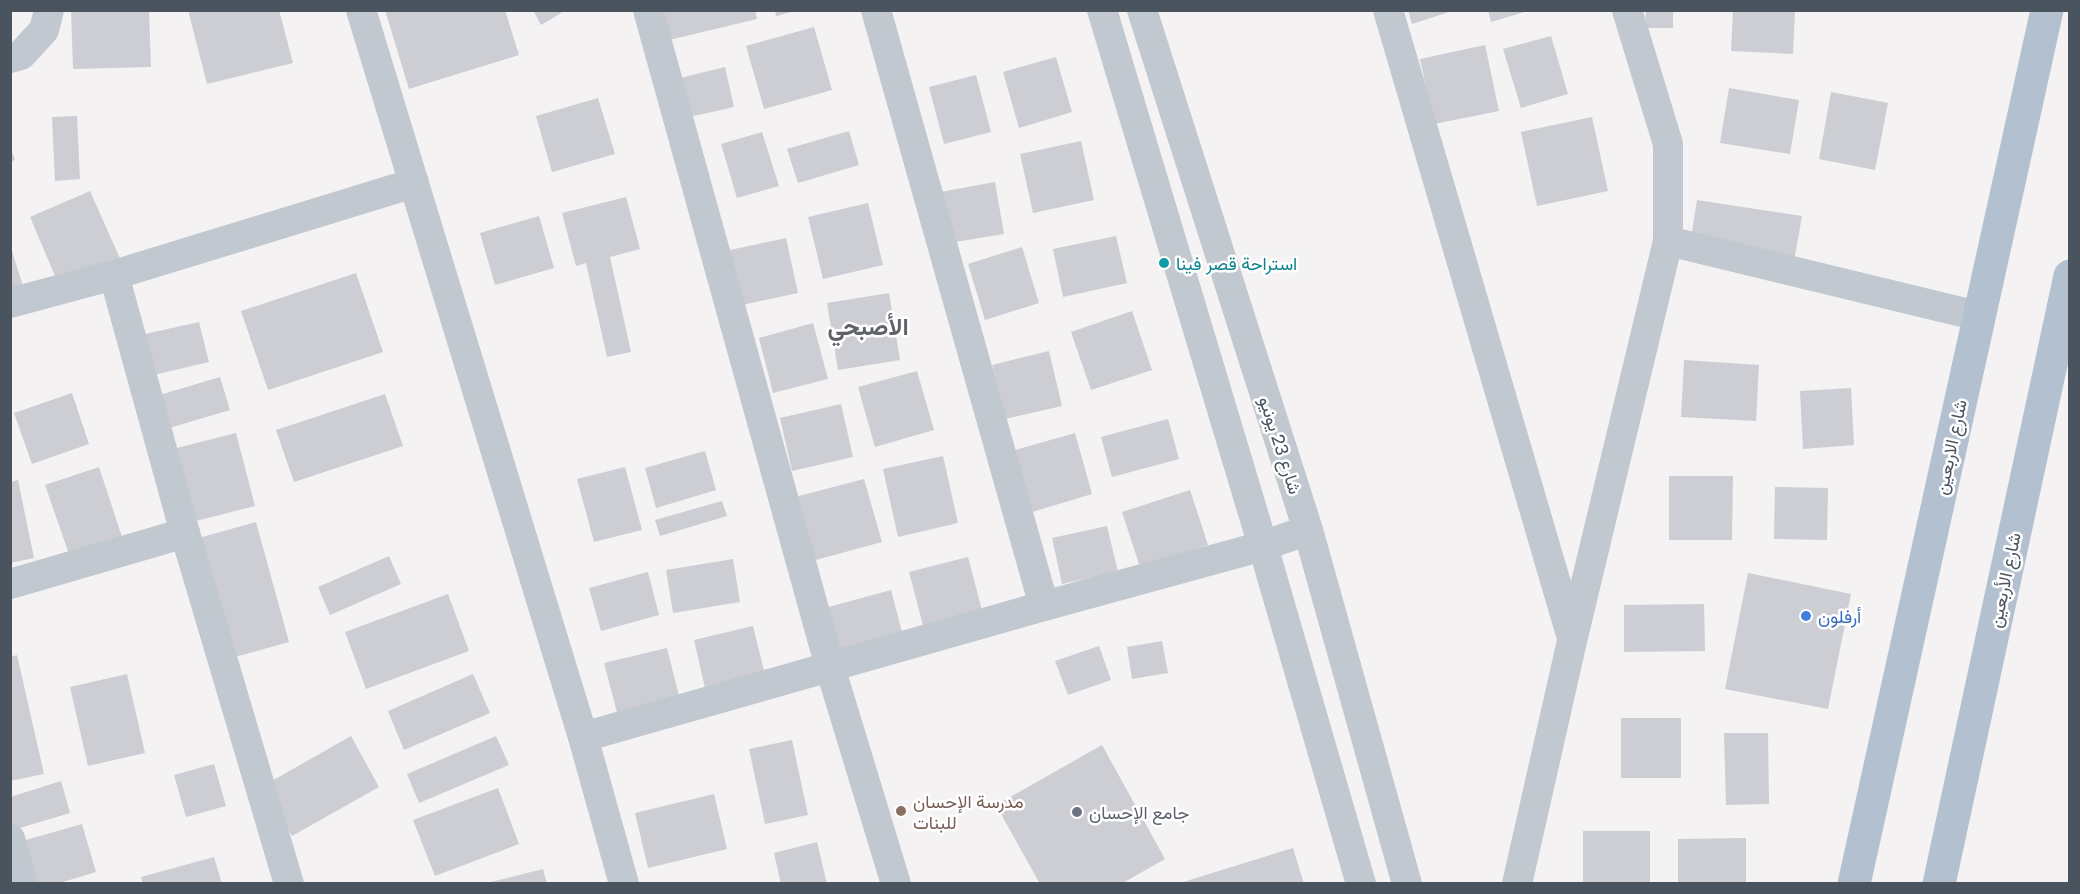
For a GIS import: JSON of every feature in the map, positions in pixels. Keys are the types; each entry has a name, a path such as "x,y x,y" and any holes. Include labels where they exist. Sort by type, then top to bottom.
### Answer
{"main road":[{"name":"شارع الاربعين","path":"1854,884 2047,10"},
{"name":"شارع الأربعين","path":"1939,884 2070,276"}],"street":[{"path":"10,58 21,55 44,30 49,10"},
{"path":"361,10 583,737 624,884"},
{"path":"648,10 830,667 896,884"},
{"path":"1102,10 1263,546 1361,884"},
{"name":"شارع 23 يونيو","path":"1142,10 1308,530 1407,884"},
{"path":"1388,10 1572,640"},
{"path":"1517,884 1572,640 1668,241 1668,144 1627,10"},
{"path":"882,12 1044,606"},
{"path":"10,303 114,274 414,183"},
{"path":"1668,241 1978,316"},
{"path":"114,274 185,533 289,884"},
{"path":"583,737 1263,546 1308,530"},
{"path":"10,584 185,533"},
{"path":"10,839 23,884"}],"building":[{"path":"71,10 149,10 151,67 73,69"},
{"path":"188,10 279,10 293,63 207,84"},
{"path":"385,10 505,10 519,55 409,89"},
{"path":"533,10 566,10 541,25"},
{"path":"657,10 755,10 757,19 665,41"},
{"path":"775,10 795,10 795,11 776,16"},
{"path":"1408,10 1452,10 1452,11 1412,24"},
{"path":"1488,10 1528,10 1528,11 1491,22"},
{"path":"1646,10 1673,10 1673,28 1645,28"},
{"path":"1733,10 1795,10 1793,54 1731,51"},
{"path":"814,27 832,90 764,109 746,46"},
{"path":"1551,36 1568,94 1521,108 1503,49"},
{"path":"1485,45 1499,111 1434,124 1420,59"},
{"path":"1056,57 1072,112 1019,128 1003,72"},
{"path":"725,67 734,107 685,118 676,79"},
{"path":"976,75 991,132 944,144 929,87"},
{"path":"1729,88 1799,100 1790,154 1720,143"},
{"path":"1831,92 1888,103 1875,170 1819,159"},
{"path":"598,98 615,154 552,172 536,116"},
{"path":"77,116 80,179 55,181 52,117"},
{"path":"1592,117 1608,191 1537,206 1521,132"},
{"path":"849,131 859,165 798,183 787,149"},
{"path":"762,132 779,186 737,198 721,144"},
{"path":"1081,141 1094,200 1033,213 1020,154"},
{"path":"10,147 15,160 10,162"},
{"path":"995,182 1004,234 949,243 940,192"},
{"path":"90,191 122,263 61,290 30,217"},
{"path":"626,197 640,249 610,257 631,352 607,357 586,263 576,266 562,213"},
{"path":"1697,200 1802,216 1793,267 1689,251"},
{"path":"868,203 883,265 823,279 808,217"},
{"path":"539,216 554,268 495,285 480,233"},
{"path":"1116,236 1127,283 1063,297 1053,249"},
{"path":"786,238 798,293 742,305 730,250"},
{"path":"10,245 31,311 10,317"},
{"path":"1022,247 1039,303 985,320 968,264"},
{"path":"356,273 383,352 268,390 241,311"},
{"path":"889,293 900,360 838,370 827,303"},
{"path":"1132,311 1152,370 1091,390 1071,332"},
{"path":"199,322 209,362 145,377 136,336"},
{"path":"813,323 828,379 773,393 759,338"},
{"path":"1049,351 1062,406 1005,419 992,365"},
{"path":"1684,360 1759,365 1756,421 1681,417"},
{"path":"917,371 934,430 875,447 858,387"},
{"path":"220,377 230,410 166,429 156,396"},
{"path":"1851,388 1854,445 1803,449 1800,391"},
{"path":"72,393 89,444 32,464 14,413"},
{"path":"385,394 403,446 294,482 276,430"},
{"path":"841,404 853,457 792,471 780,418"},
{"path":"1168,419 1179,459 1112,477 1101,437"},
{"path":"236,433 255,506 180,525 161,452"},
{"path":"1075,433 1092,494 1032,512 1015,450"},
{"path":"705,451 716,490 656,508 645,468"},
{"path":"943,456 958,523 898,537 883,469"},
{"path":"99,467 123,540 70,557 45,485"},
{"path":"625,467 642,530 594,542 577,479"},
{"path":"1669,476 1733,476 1732,540 1669,540"},
{"path":"864,479 882,542 812,561 795,497"},
{"path":"18,480 34,558 10,563 10,482"},
{"path":"1775,487 1828,488 1827,540 1774,539"},
{"path":"1190,490 1208,545 1140,567 1122,512"},
{"path":"722,501 727,516 660,536 655,520"},
{"path":"256,522 289,642 228,659 195,539"},
{"path":"1107,526 1118,572 1062,584 1052,538"},
{"path":"389,556 401,584 330,615 318,587"},
{"path":"968,557 984,618 925,633 909,572"},
{"path":"733,559 740,602 673,613 666,570"},
{"path":"648,572 659,615 601,631 589,588"},
{"path":"1748,573 1851,594 1828,709 1725,689"},
{"path":"891,590 904,640 839,658 825,608"},
{"path":"448,594 469,651 366,689 345,632"},
{"path":"1704,604 1705,651 1624,652 1624,605"},
{"path":"753,626 767,683 707,697 694,640"},
{"path":"1162,641 1168,673 1132,679 1127,647"},
{"path":"1099,646 1111,680 1068,695 1055,661"},
{"path":"667,648 681,704 619,720 604,663"},
{"path":"17,655 44,774 10,781 10,657"},
{"path":"127,674 145,753 88,766 70,687"},
{"path":"473,674 490,713 404,750 388,711"},
{"path":"1621,718 1681,718 1681,778 1621,778"},
{"path":"1724,733 1768,733 1769,804 1726,805"},
{"path":"351,736 379,787 292,836 263,786"},
{"path":"496,736 509,765 419,803 407,774"},
{"path":"792,740 808,815 765,824 749,749"},
{"path":"1102,745 1165,859 1121,884 1040,884 996,805"},
{"path":"214,764 226,806 186,817 174,775"},
{"path":"61,781 70,813 13,830 10,821 10,797"},
{"path":"498,788 519,844 435,876 413,820"},
{"path":"714,794 727,849 648,868 635,813"},
{"path":"82,824 96,872 56,884 31,884 19,842"},
{"path":"1583,831 1650,831 1650,884 1583,884"},
{"path":"1746,838 1746,884 1678,884 1678,839"},
{"path":"817,842 827,884 781,884 774,853"},
{"path":"1293,848 1304,884 1180,883"},
{"path":"214,857 222,884 143,884 141,877"},
{"path":"543,869 547,884 487,884 487,883"}],"place":[{"name":"استراحة قصر فينا","path":"1164,263"},
{"name":"أرفلون","path":"1806,616"},
{"name":"مدرسة الإحسان للبنات","path":"901,811"},
{"name":"جامع الإحسان","path":"1077,812"}],"district":[{"name":"الأصبحي","path":"868,325"}]}
